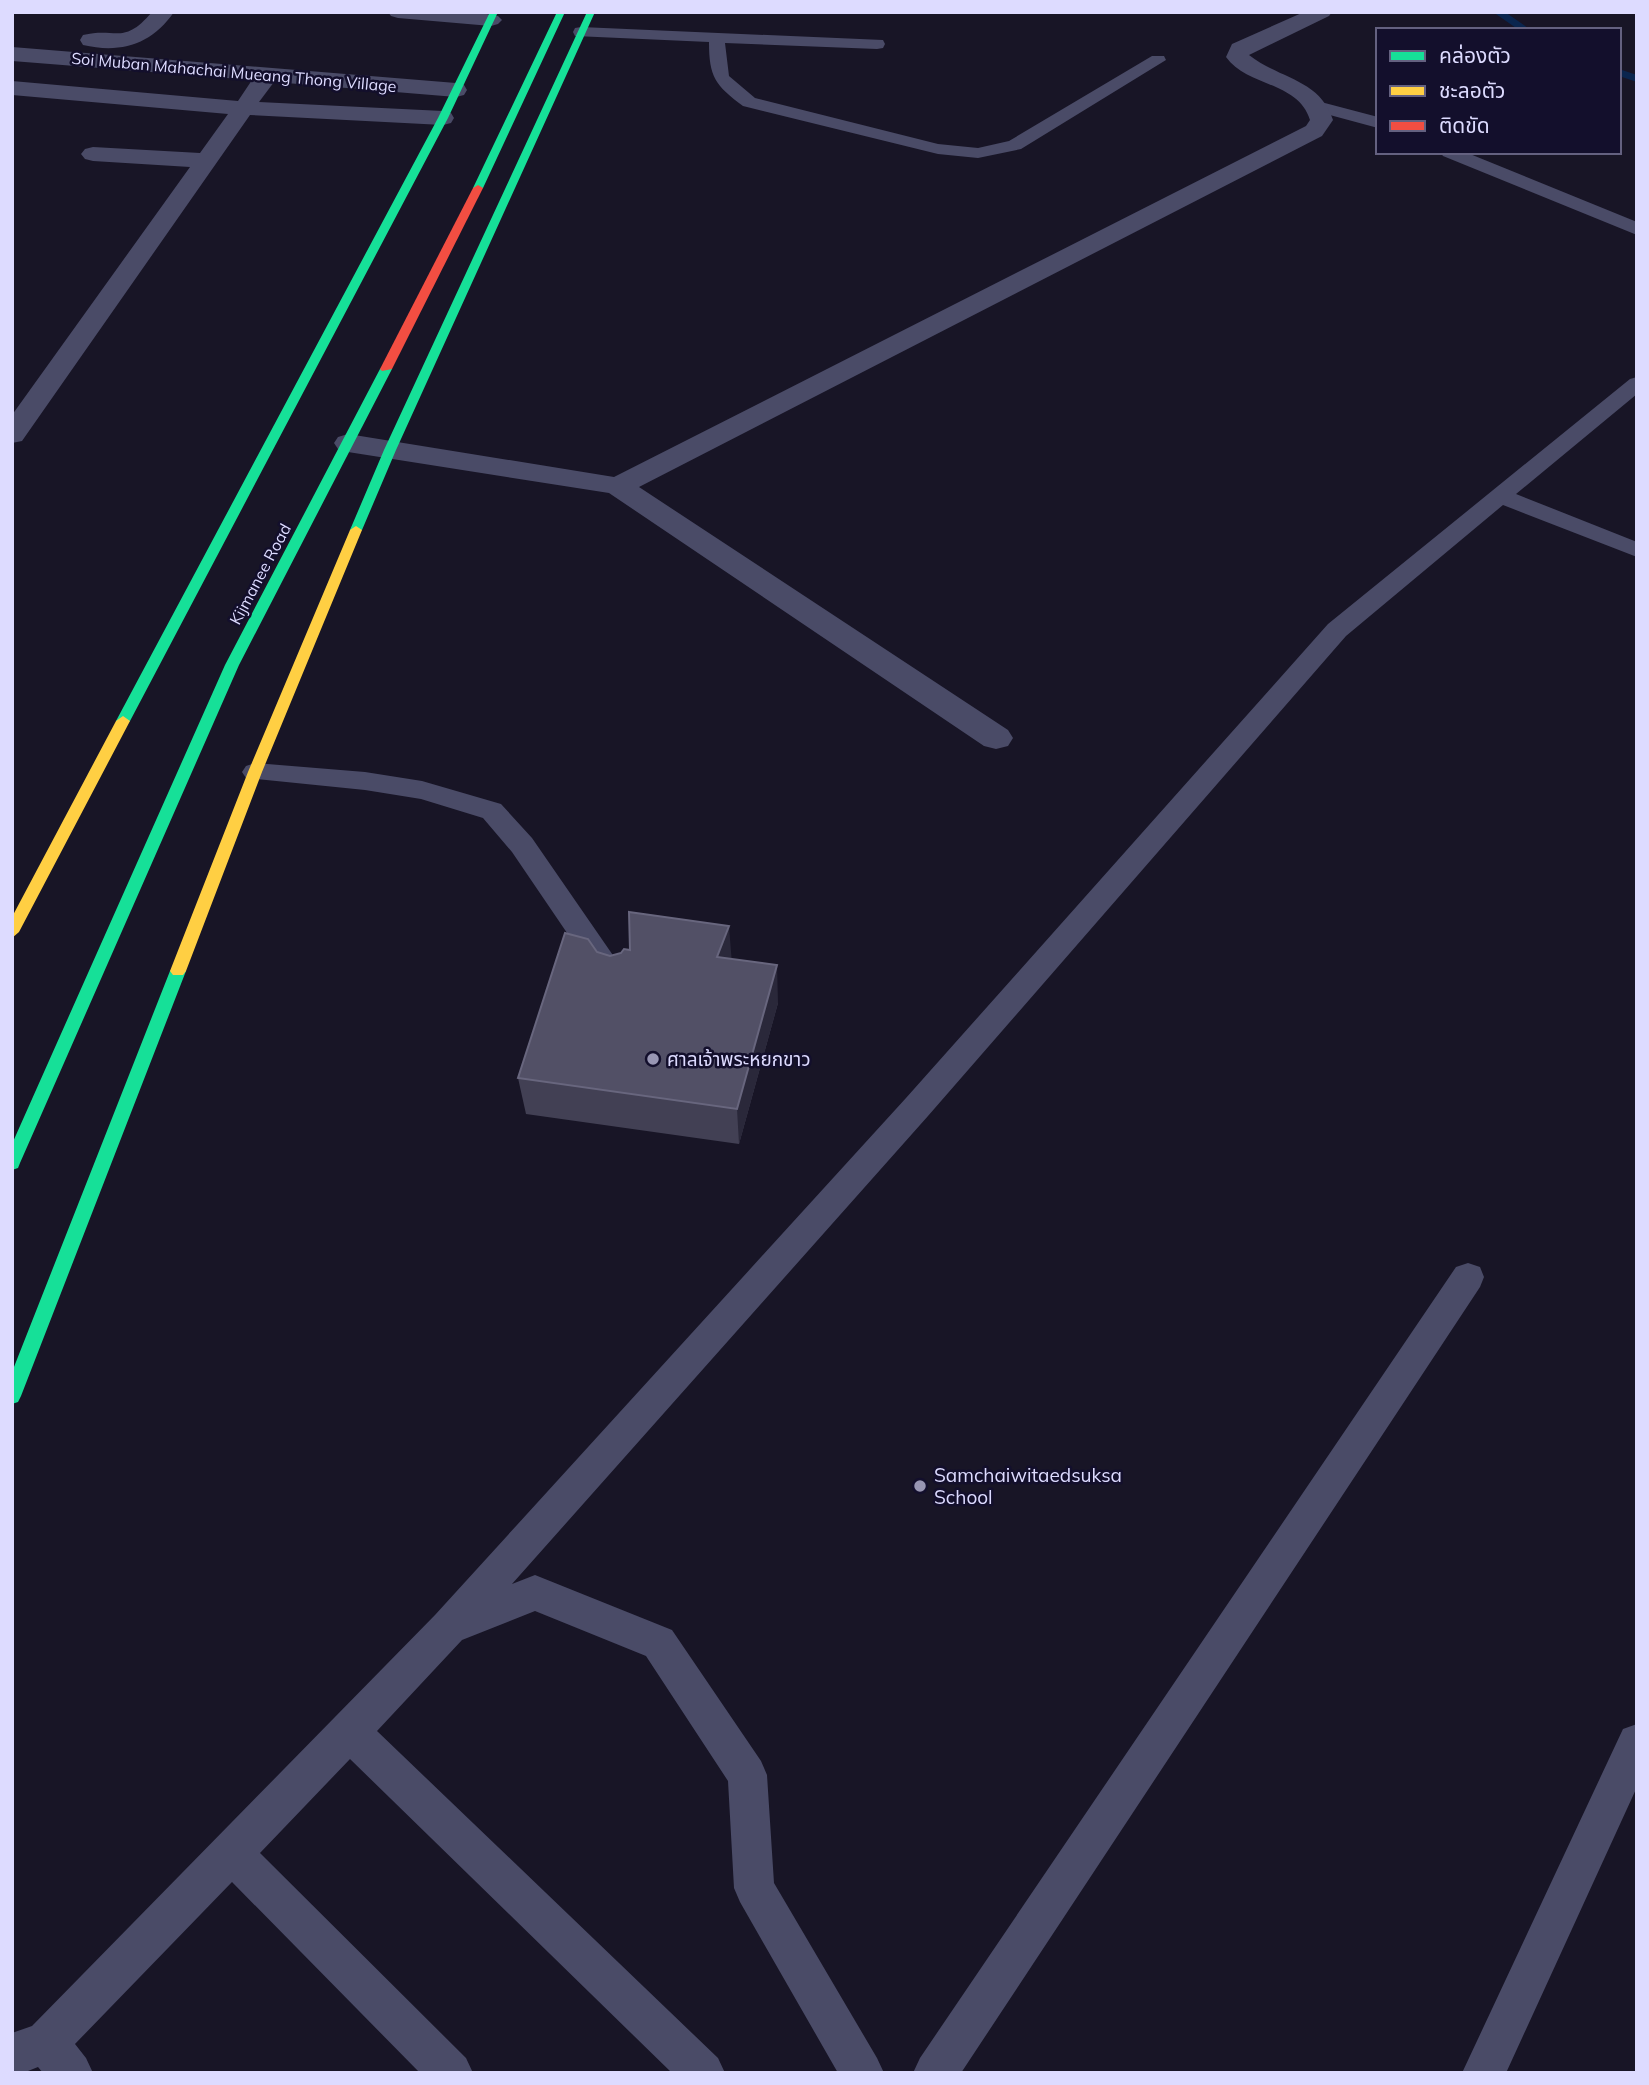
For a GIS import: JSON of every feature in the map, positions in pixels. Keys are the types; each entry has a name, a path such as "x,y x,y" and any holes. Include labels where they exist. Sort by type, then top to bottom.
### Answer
{"main road":[{"name":"Kijmanee Road","path":"12,1163 232,665 446,254 561,12"},
{"path":"12,1396 255,772 390,450 591,12"},
{"path":"12,932 443,118 493,16"},
{"path":"23,1091 43,1093"}],"street":[{"path":"12,33 128,42 146,33 164,12"},
{"path":"398,12 493,16"},
{"path":"618,486 1314,131 1322,120 1321,107 1310,96 1246,66 1237,57 1240,49 1322,12"},
{"name":"Soi Muban Mahachai Mueang Thong Village","path":"12,54 456,90"},
{"path":"14,88 47,57"},
{"path":"12,435 268,74"},
{"name":"Soi Muban Mahachai Mueang Thong Village","path":"14,88 243,108 443,118"},
{"path":"93,153 206,161"},
{"path":"348,443 618,486 996,738"}],"lane":[{"path":"581,32 877,44"},
{"path":"718,38 718,74 724,83 749,102 938,149 978,153 1015,145 1158,60"},
{"path":"1321,107 1376,122"},
{"path":"1454,154 1637,229"},
{"path":"43,2057 231,1853 448,1628 917,1107 1337,630 1637,383"},
{"path":"1500,496 1637,550"},
{"path":"255,772 422,790 492,811 522,845 615,981"},
{"path":"935,2073 1468,1278"},
{"path":"448,1628 535,1593 659,1643 747,1775 754,1888 862,2073"},
{"path":"350,1732 703,2073"},
{"path":"1484,2073 1637,1743"},
{"path":"231,1853 452,2073"}],"building":[{"name":"ศาลเจ้าพระหยกขาว","path":"629,912 729,926 717,957 777,965 737,1109 518,1078 565,933 588,939 597,952 610,956 621,953 624,949 630,950"}],"waterway":[{"path":"1498,12 1523,28"},
{"path":"1621,73 1637,79"}],"traffic: fast":[{"path":"123,721 443,118 494,12"},
{"path":"478,188 561,12"},
{"path":"356,530 591,12"},
{"path":"12,1163 232,665 386,369"},
{"path":"12,1396 178,971"}],"traffic: slow":[{"path":"178,971 255,772 356,530"},
{"path":"12,932 123,721"}],"traffic: jam":[{"path":"386,369 478,188"}],"place":[{"name":"ศาลเจ้าพระหยกขาว","path":"653,1059"},
{"name":"Samchaiwitaedsuksa School","path":"920,1486"}]}
